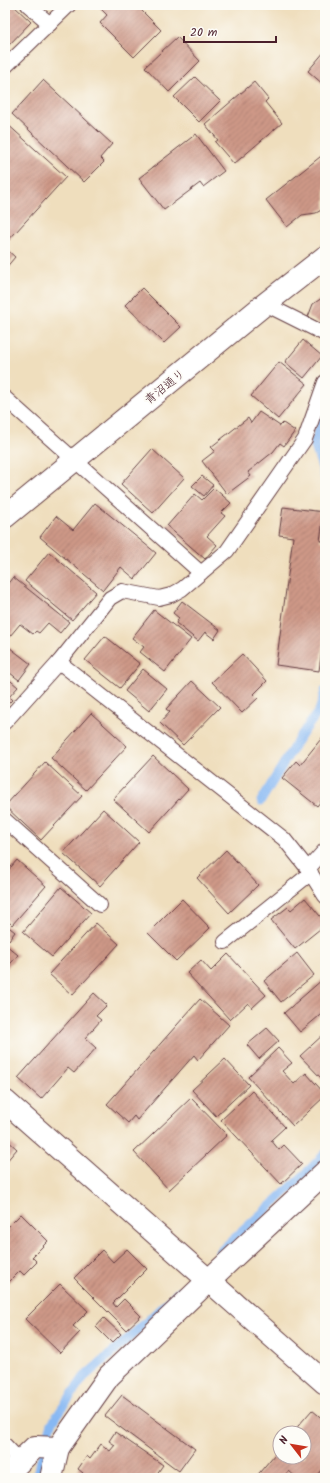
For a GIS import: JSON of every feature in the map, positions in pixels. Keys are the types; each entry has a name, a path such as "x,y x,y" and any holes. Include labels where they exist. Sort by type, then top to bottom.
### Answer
{"street":[{"name":"青沼通り","path":"5,517 265,304 325,257"},
{"path":"5,1101 325,1383"},
{"path":"52,1478 34,1456 109,1376 325,1172"}],"lane":[{"path":"28,5 50,24"},
{"path":"5,67 69,5"},
{"path":"265,304 325,334"},
{"path":"5,722 59,662 110,598 122,591 159,598 171,595 182,589 227,551 305,439 325,382"},
{"path":"5,398 201,573"},
{"path":"59,662 284,839 309,871 325,896"},
{"path":"5,820 100,905"},
{"path":"226,942 309,871 325,850"},
{"path":"5,1446 34,1456"}],"building":[{"path":"5,5 13,5 31,22 6,48 5,47"},
{"path":"97,5 136,5 161,30 134,57 100,23 107,15"},
{"path":"177,37 200,61 169,92 145,67"},
{"path":"325,51 325,86 308,71"},
{"path":"195,77 220,101 199,122 174,97"},
{"path":"43,80 112,144 100,158 104,162 84,182 12,114"},
{"path":"254,82 268,99 265,102 282,123 234,164 215,142 218,140 205,124"},
{"path":"5,122 66,177 5,244"},
{"path":"196,134 224,171 203,187 200,183 164,210 139,178"},
{"path":"325,153 325,208 316,213 302,215 287,227 266,200"},
{"path":"5,248 15,257 5,269"},
{"path":"142,288 181,327 164,343 125,305"},
{"path":"325,296 325,326 308,317 313,304"},
{"path":"303,340 322,356 304,378 285,362"},
{"path":"279,362 307,384 278,419 251,396"},
{"path":"259,412 280,426 283,423 295,431 284,446 280,443 273,452 248,472 251,476 227,494 202,461 215,451 211,447 248,418 251,423"},
{"path":"152,449 184,478 153,513 121,484"},
{"path":"202,476 213,485 204,496 192,486"},
{"path":"214,488 231,503 221,513 225,516 207,536 217,545 205,559 167,526 195,494 202,500"},
{"path":"95,503 156,553 135,579 121,567 103,590 40,537 56,516 73,530"},
{"path":"283,507 324,512 320,541 325,541 325,627 319,671 276,665 293,537 279,535"},
{"path":"49,552 96,592 72,620 25,581"},
{"path":"13,577 69,622 60,633 48,623 39,633 36,631 33,634 20,624 5,642 5,587"},
{"path":"182,601 220,630 214,639 205,632 198,641 176,623 179,618 173,613"},
{"path":"154,610 191,639 165,672 140,652 144,647 132,638"},
{"path":"105,636 140,664 120,688 85,660"},
{"path":"5,644 31,664 19,680 5,669"},
{"path":"242,654 267,681 254,694 258,698 242,713 212,682"},
{"path":"143,669 167,689 149,711 125,691"},
{"path":"5,676 18,687 9,697 12,700 5,707"},
{"path":"192,681 220,707 183,745 160,723 170,712 166,709"},
{"path":"91,713 127,746 86,790 51,758"},
{"path":"325,734 325,796 317,806 282,778 296,761 300,765"},
{"path":"153,756 188,789 149,832 113,799"},
{"path":"45,762 82,796 41,840 5,806"},
{"path":"103,809 139,842 100,886 63,853"},
{"path":"226,850 258,885 229,913 197,878"},
{"path":"17,860 46,886 12,925 5,918 5,874"},
{"path":"61,887 91,913 52,957 23,932"},
{"path":"305,898 325,922 325,925 295,949 271,920 288,907 291,910"},
{"path":"182,899 210,928 176,961 148,933"},
{"path":"96,923 119,944 72,995 49,974"},
{"path":"5,924 15,932 9,940 5,936"},
{"path":"5,944 18,955 5,970"},
{"path":"297,953 314,975 281,1002 264,981"},
{"path":"228,954 266,995 252,1008 248,1003 230,1020 187,973 201,960 211,971"},
{"path":"323,979 325,981 325,1011 300,1032 284,1013"},
{"path":"94,993 107,1005 96,1016 101,1020 85,1038 96,1048 74,1073 68,1068 41,1099 18,1078"},
{"path":"200,999 229,1025 198,1060 194,1055 137,1120 134,1116 128,1123 107,1104"},
{"path":"267,1028 279,1041 259,1059 247,1045"},
{"path":"325,1033 325,1076 322,1079 300,1056"},
{"path":"278,1048 292,1063 282,1071 294,1084 306,1073 325,1094 325,1096 293,1126 248,1077"},
{"path":"225,1059 249,1085 216,1116 192,1090"},
{"path":"252,1091 285,1127 271,1140 279,1150 284,1145 302,1164 281,1184 221,1120"},
{"path":"191,1098 227,1135 169,1190 134,1152"},
{"path":"5,1138 17,1149 5,1163"},
{"path":"21,1214 48,1241 32,1257 37,1262 24,1275 20,1271 5,1286 5,1230"},
{"path":"127,1249 147,1269 113,1303 116,1307 124,1299 141,1316 126,1330 74,1278 102,1250 113,1262"},
{"path":"60,1284 88,1311 73,1326 80,1332 60,1353 25,1319"},
{"path":"104,1318 121,1334 112,1343 96,1327"},
{"path":"122,1395 195,1449 179,1471 105,1416"},
{"path":"312,1410 325,1421 325,1467 315,1478 297,1478 289,1471 284,1478 255,1478 272,1458 272,1465 312,1465 312,1425 299,1425"},
{"path":"115,1432 163,1465 154,1478 80,1478 83,1473 78,1469 87,1456 90,1459 101,1444 110,1451 115,1445 109,1441"}],"waterway":[{"path":"325,413 314,443 325,477"},
{"path":"261,801 299,738 319,711 325,691"},
{"path":"219,1252 301,1178 325,1154"},
{"path":"38,1478 39,1467 52,1423 84,1377 129,1338 179,1291"}]}
